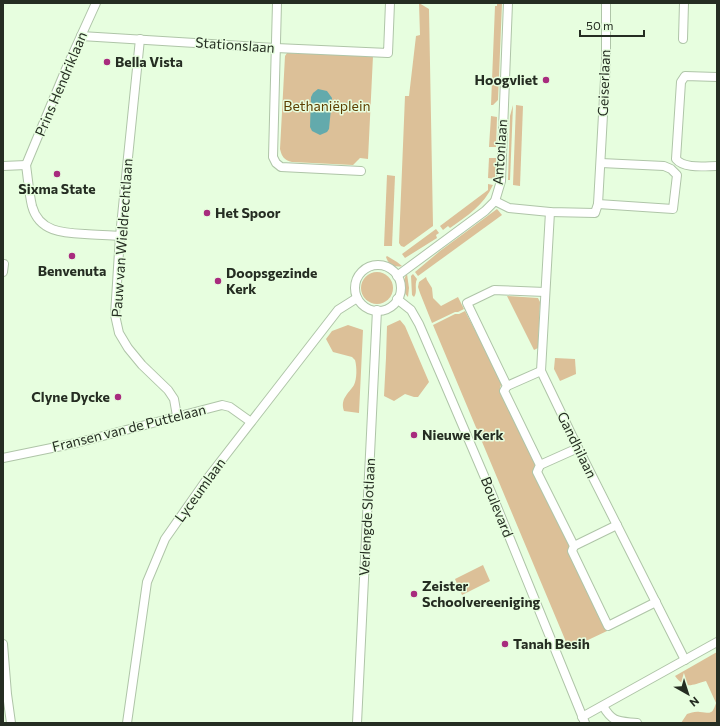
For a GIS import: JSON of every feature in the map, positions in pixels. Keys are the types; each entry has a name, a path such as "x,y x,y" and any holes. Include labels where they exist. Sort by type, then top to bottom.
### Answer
{"street":[{"name":"Prins Hendriklaan","path":"26,165 96,3"},
{"path":"277,3 272,157 281,167 361,171"},
{"name":"Stationslaan","path":"81,36 276,48 388,53 390,3"},
{"name":"Antonlaan","path":"397,276 485,211 494,201 501,181 508,3"},
{"name":"Geiserlaan","path":"598,204 606,61 606,3"},
{"path":"683,38 684,3"},
{"name":"Pauw van Wieldrechtlaan","path":"140,39 120,236 115,315 119,333 128,348 142,365 168,390 174,399 177,416"},
{"path":"717,77 685,76 681,82 676,159 679,163 685,165 717,166"},
{"path":"494,201 509,208 550,212 595,213 598,204 673,209 677,175 671,169 664,166 601,163"},
{"path":"3,166 26,165 32,207 47,227 65,234 120,236"},
{"name":"Gandhilaan","path":"550,212 541,371 578,448 685,660"},
{"path":"3,272 4,264"},
{"path":"378,265 386,266 397,276 400,288 397,299 389,308 377,310 367,308 358,298 355,290 356,282 360,274 368,267 378,265"},
{"path":"507,386 468,303 494,290 546,292"},
{"name":"Lyceumlaan","path":"127,723 147,582 165,540 207,479 338,310 349,302 358,298"},
{"name":"Boulevard","path":"397,299 411,310 419,324 488,486 583,720"},
{"name":"Verlengde Slotlaan","path":"357,723 377,310"},
{"path":"540,465 504,390 507,386 541,371"},
{"name":"Fransen van de Puttelaan","path":"3,458 76,443 222,405 230,407 251,422"},
{"path":"578,448 540,465 537,472 574,546 572,551 608,626 656,602"},
{"path":"574,546 617,525"},
{"path":"583,720 603,706 717,642"},
{"path":"3,644 11,723"},
{"path":"603,706 611,718 637,723"}],"green space":[{"path":"419,3 429,9 433,226 404,247 399,243 405,96 409,96 416,36 420,35"},
{"path":"497,3 502,3 498,100 491,105 495,6 497,6"},
{"name":"Bethaniëplein","path":"287,53 373,56 368,159 360,158 353,165 292,162 284,158 280,149 285,56"},
{"path":"513,105 510,180 508,180 510,116"},
{"path":"516,105 523,106 520,186 513,185"},
{"path":"491,116 497,117 496,147 489,147"},
{"path":"489,158 496,158 495,179 488,178"},
{"path":"387,175 395,176 392,246 384,246"},
{"path":"488,184 493,185 480,204 450,228 448,226 443,230 440,226 488,190"},
{"path":"497,209 502,215 418,276 415,272 440,251"},
{"path":"436,229 439,233 436,235 437,238 405,258 402,254"},
{"path":"387,256 402,266 392,265 387,259"},
{"path":"374,272 380,272 390,279 393,288 392,294 386,301 380,304 374,304 364,297 361,291 361,285 368,275"},
{"path":"407,274 409,288 408,297 403,286 404,279"},
{"path":"413,274 417,279 416,293 414,297 412,295 411,276"},
{"path":"426,277 432,288 433,298 441,306 458,297 464,309 432,323 418,287 419,282"},
{"path":"507,296 538,298 540,302 538,348 534,350"},
{"path":"465,311 502,382 500,388 536,463 533,471 570,547 568,551 607,631 569,649 433,325 455,314"},
{"path":"400,320 405,326 429,382 418,397 405,394 394,401 384,396 387,326"},
{"path":"348,325 363,330 359,413 344,411 343,407 345,397 355,382 355,360 352,357 333,352 326,339 332,331"},
{"path":"555,358 575,359 576,374 560,381 554,369"},
{"path":"483,565 490,581 462,595 455,579"},
{"path":"717,652 717,723 681,723 687,714 696,712 711,712 716,703 706,681 686,685 675,676"}],"water":[{"path":"318,89 327,91 332,98 329,129 327,132 320,135 312,131 310,127 311,97"}],"place":[{"name":"Bella Vista","path":"107,62"},
{"name":"Hoogvliet","path":"546,80"},
{"name":"Sixma State","path":"57,174"},
{"name":"Het Spoor","path":"207,213"},
{"name":"Benvenuta","path":"72,256"},
{"name":"Doopsgezinde Kerk","path":"218,281"},
{"name":"Clyne Dycke","path":"118,397"},
{"name":"Nieuwe Kerk","path":"414,435"},
{"name":"Zeister Schoolvereeniging","path":"414,594"},
{"name":"Tanah Besih","path":"505,644"}]}
